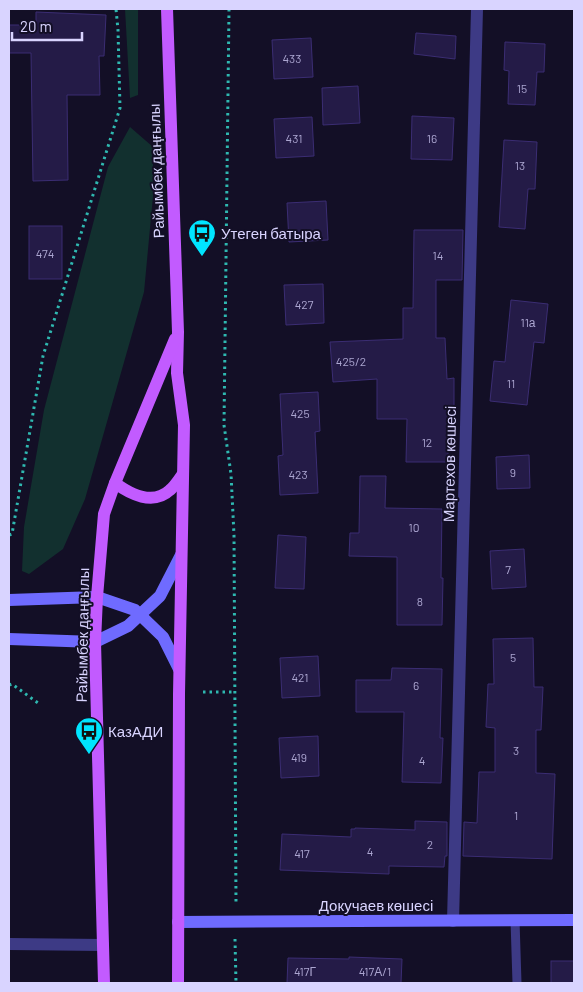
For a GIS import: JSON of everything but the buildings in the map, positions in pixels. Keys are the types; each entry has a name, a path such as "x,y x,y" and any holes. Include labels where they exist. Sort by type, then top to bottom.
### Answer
{"main road":[{"name":"Райымбек даңғылы","path":"167,9 178,332 177,373 184,425 179,669 178,983"},
{"name":"Райымбек даңғылы","path":"104,983 96,642 97,597 104,514 114,483 178,332"},
{"path":"114,483 128,492 143,497 157,498 170,491 182,474"},
{"path":"9,639 96,642 128,626 160,596 181,555"},
{"path":"9,600 97,597 135,610 163,637 179,669"},
{"name":"Докучаев көшесі","path":"178,922 574,920"}],"street":[{"name":"Мартехов көшесі","path":"453,920 476,9"},
{"path":"9,944 103,945"}],"lane":[{"path":"515,920 517,983"}],"path":[{"path":"9,535 12,534 43,356 120,108 116,9"},
{"path":"229,9 224,425 231,474 234,535 236,893"},
{"path":"9,685 12,684 38,703"},
{"path":"203,692 235,692"}],"green space":[{"path":"125,9 138,9 138,95 130,98"},
{"path":"130,127 153,147 153,196 144,292 85,499 63,549 29,574 22,571 24,527 44,410 108,167"}],"place":[{"name":"Утеген батыра","path":"202,257"},
{"name":"КазАДИ","path":"89,755"}]}
